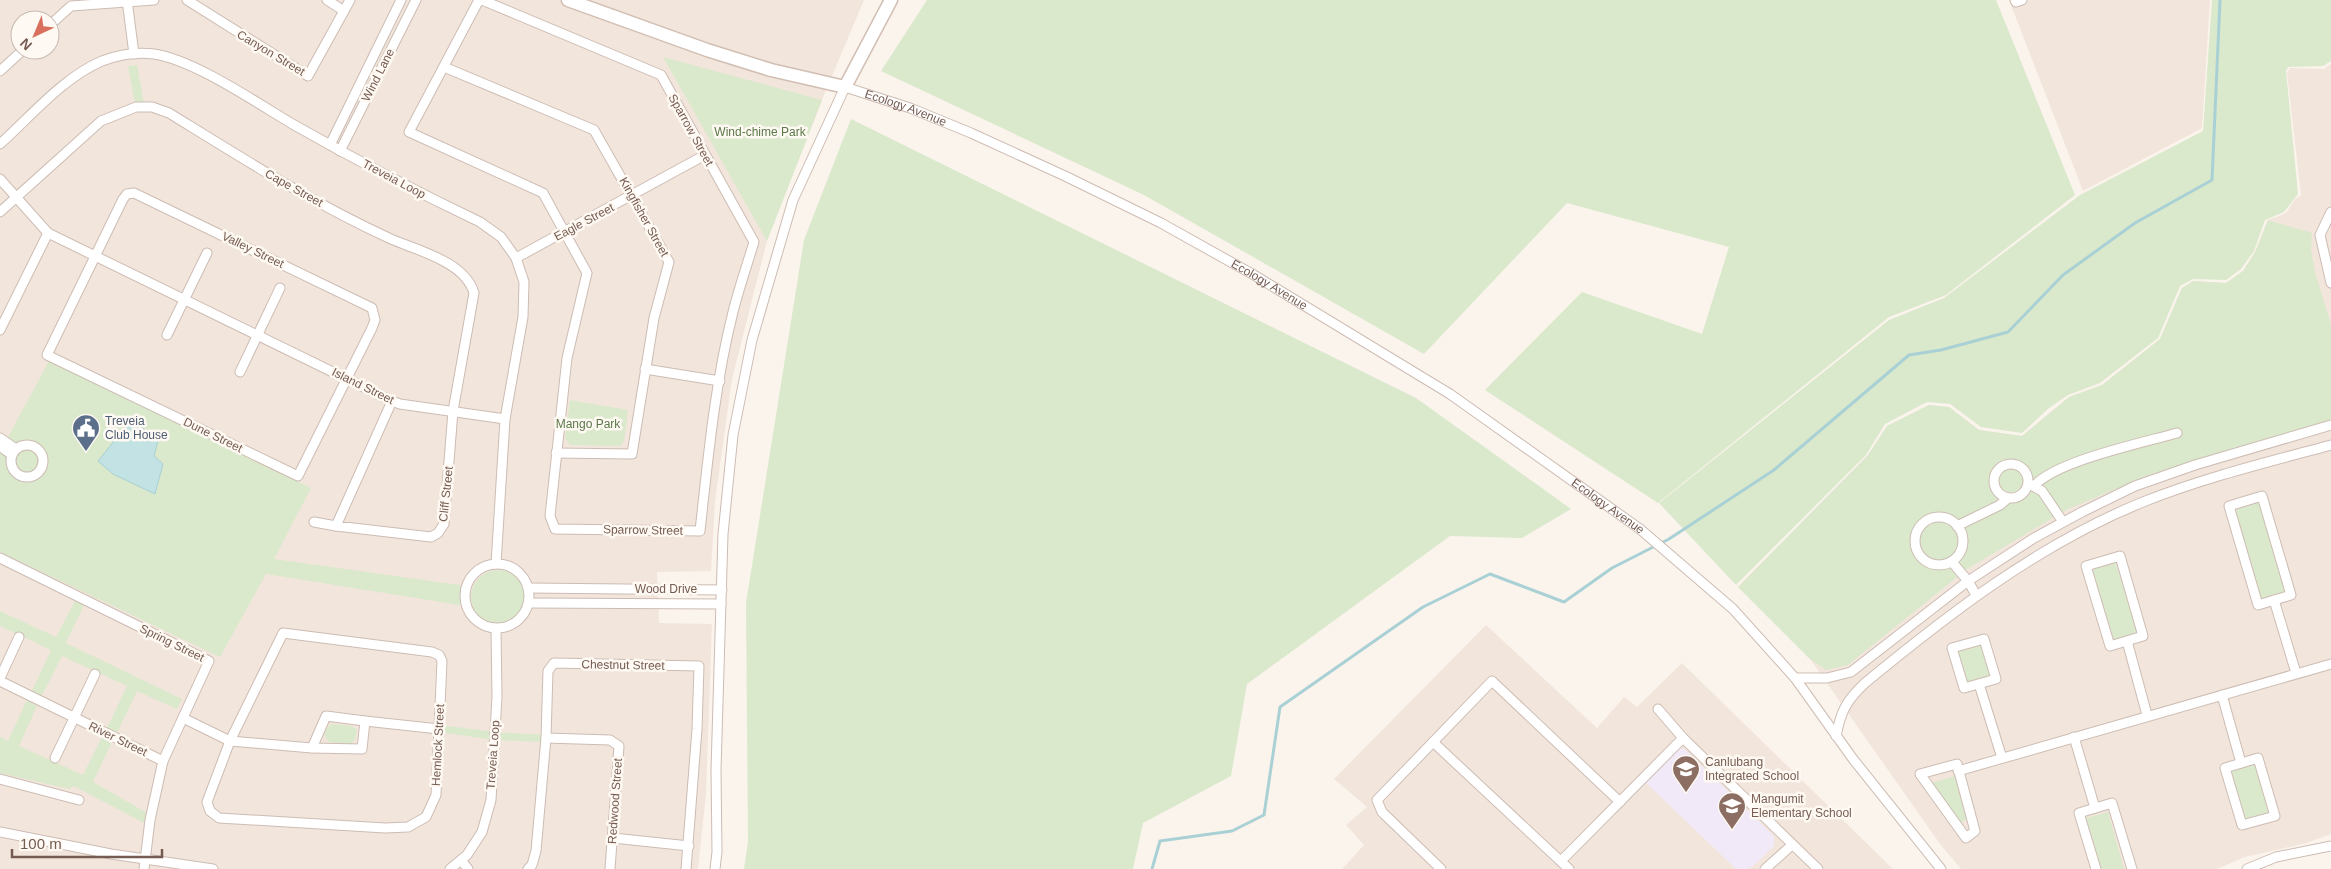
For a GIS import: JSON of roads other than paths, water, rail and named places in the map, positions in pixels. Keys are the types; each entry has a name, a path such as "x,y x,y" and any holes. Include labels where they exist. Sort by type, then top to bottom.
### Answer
{"street":[{"path":"60,16 71,6 154,0"},
{"name":"Canyon Street","path":"187,0 308,76 350,0"},
{"path":"327,0 344,11"},
{"name":"Wind Lane","path":"330,145 401,0"},
{"name":"Wind Lane","path":"340,151 416,0"},
{"name":"Sparrow Street","path":"481,0 661,75 754,242 733,313 720,381 708,459 700,531 556,529 550,516 566,358 587,273 543,192 409,132 444,67 481,0"},
{"name":"Ecology Avenue","path":"568,0 707,50 771,70 845,87 910,108 971,133 1162,223 1254,275 1450,394 1640,529 1733,609 1795,678 1836,736 1941,869"},
{"path":"715,869 717,852 716,770 723,534 733,435 752,340 793,200 845,87 891,0"},
{"path":"2015,0 2016,2 2022,0"},
{"path":"128,1 134,54"},
{"name":"Treveia Loop","path":"0,144 70,78 103,61 134,54 154,54 184,64 340,151 480,222 501,238 516,258 524,282 523,317 505,419 496,564"},
{"path":"0,71 12,60"},
{"name":"Kingfisher Street","path":"444,67 594,130 669,262 654,318 632,454 556,453"},
{"name":"Cape Street","path":"0,212 101,121 136,107 152,107 169,113 286,185 382,235 457,268 467,277 474,293 454,411"},
{"name":"Eagle Street","path":"516,258 705,155"},
{"name":"Island Street","path":"0,179 48,233 392,401 400,404 505,419"},
{"name":"Valley Street","path":"96,256 123,199 127,194 134,193 372,308 375,320 347,379"},
{"path":"2331,212 2320,235 2331,283"},
{"path":"0,330 48,233"},
{"path":"167,335 207,253"},
{"name":"Dune Street","path":"96,256 48,355 56,359 298,476 347,379"},
{"path":"240,372 280,288"},
{"path":"646,369 720,381"},
{"path":"336,526 392,401"},
{"name":"Cliff Street","path":"314,522 431,537 438,533 444,524 454,411"},
{"path":"1795,678 1827,678 1851,672 1968,581 2034,538 2135,486 2195,465 2331,425"},
{"path":"1957,526 2000,505 2008,498 2020,496 2031,484 2040,479 2077,463 2177,433"},
{"path":"0,438 14,452 0,446"},
{"path":"1836,736 1840,716 1849,698 1922,636 1976,595 2043,553 2142,502 2200,482 2331,445"},
{"path":"2008,498 1999,493 1994,484 1995,473 1998,468 2008,464 2019,465 2027,474 2031,484 2042,491 2054,505 2063,522"},
{"path":"2262,496 2291,595 2274,600 2258,605 2229,506 2262,496"},
{"path":"1938,517 1952,521 1957,526 1961,532 1963,545 1957,557 1952,562 1938,566 1924,560 1916,549 1916,534 1924,522 1938,517"},
{"path":"2120,556 2143,636 2127,641 2110,646 2086,566 2120,556"},
{"name":"Spring Street","path":"0,558 209,661 163,761 150,820 144,865"},
{"path":"1952,562 1968,581 1976,595"},
{"path":"503,565 516,571 522,576 528,588 529,603 526,610 518,622 504,628 496,628 478,622 466,606 465,596 471,578 486,566 503,565"},
{"name":"Wood Drive","path":"528,588 722,590"},
{"path":"610,589 611,603"},
{"path":"2274,600 2296,672"},
{"name":"Wood Drive","path":"529,603 721,604"},
{"path":"1913,624 1922,636"},
{"name":"Treveia Loop","path":"450,869 468,855 482,832 490,800 497,696 496,628"},
{"name":"Hemlock Street","path":"283,633 432,652 439,655 442,661 436,795 426,816 408,827 385,828 220,818 210,811 207,802 230,740 283,633"},
{"name":"River Street","path":"19,638 0,679 163,761"},
{"path":"1984,638 1996,679 1979,684 1964,688 1952,648 1984,638"},
{"path":"2127,641 2147,715"},
{"path":"1875,653 1887,665"},
{"name":"Chestnut Street","path":"528,869 532,865 536,851 546,738 548,671 554,664 699,666 697,730 686,869"},
{"path":"1958,771 2296,672 2331,664"},
{"name":"River Street","path":"55,758 95,674"},
{"path":"1441,869 1382,812 1377,800 1492,681 1620,802"},
{"path":"1979,684 2002,758"},
{"path":"2222,695 2241,763"},
{"path":"1658,709 1683,738 1818,869"},
{"path":"312,748 326,716 439,729"},
{"path":"183,718 230,740 312,748 362,749 365,721"},
{"path":"2074,737 2095,808"},
{"name":"Redwood Street","path":"546,738 610,740 619,746 614,838 610,869"},
{"path":"1561,861 1683,738"},
{"path":"1433,742 1569,869"},
{"path":"2258,758 2275,816 2242,825 2225,768 2241,763 2258,758"},
{"path":"1956,764 1958,771 1976,831 1966,838 1920,774 1956,764"},
{"path":"0,779 79,800"},
{"path":"2096,869 2079,813 2112,803 2132,869"},
{"path":"0,832 144,865 212,869"},
{"path":"614,838 689,846"},
{"path":"1765,869 1792,845"},
{"path":"2247,869 2276,857 2331,846"},
{"path":"461,860 468,869"}],"water":[{"path":"132,419 158,441 154,456 163,464 155,494 113,474 98,461"}],"waterway":[{"path":"1152,869 1160,841 1232,831 1264,815 1280,707 1423,607 1490,574 1564,602 1612,568 1669,539 1774,470 1909,355 1941,350 2008,332 2063,275 2135,223 2212,180 2220,0"}],"place":[{"name":"Treveia Club House","path":"86,452"},
{"name":"Canlubang Integrated School","path":"1686,793"},
{"name":"Mangumit Elementary School","path":"1732,830"}],"park label":[{"name":"Wind-chime Park","path":"760,132"},
{"name":"Mango Park","path":"588,424"}]}
